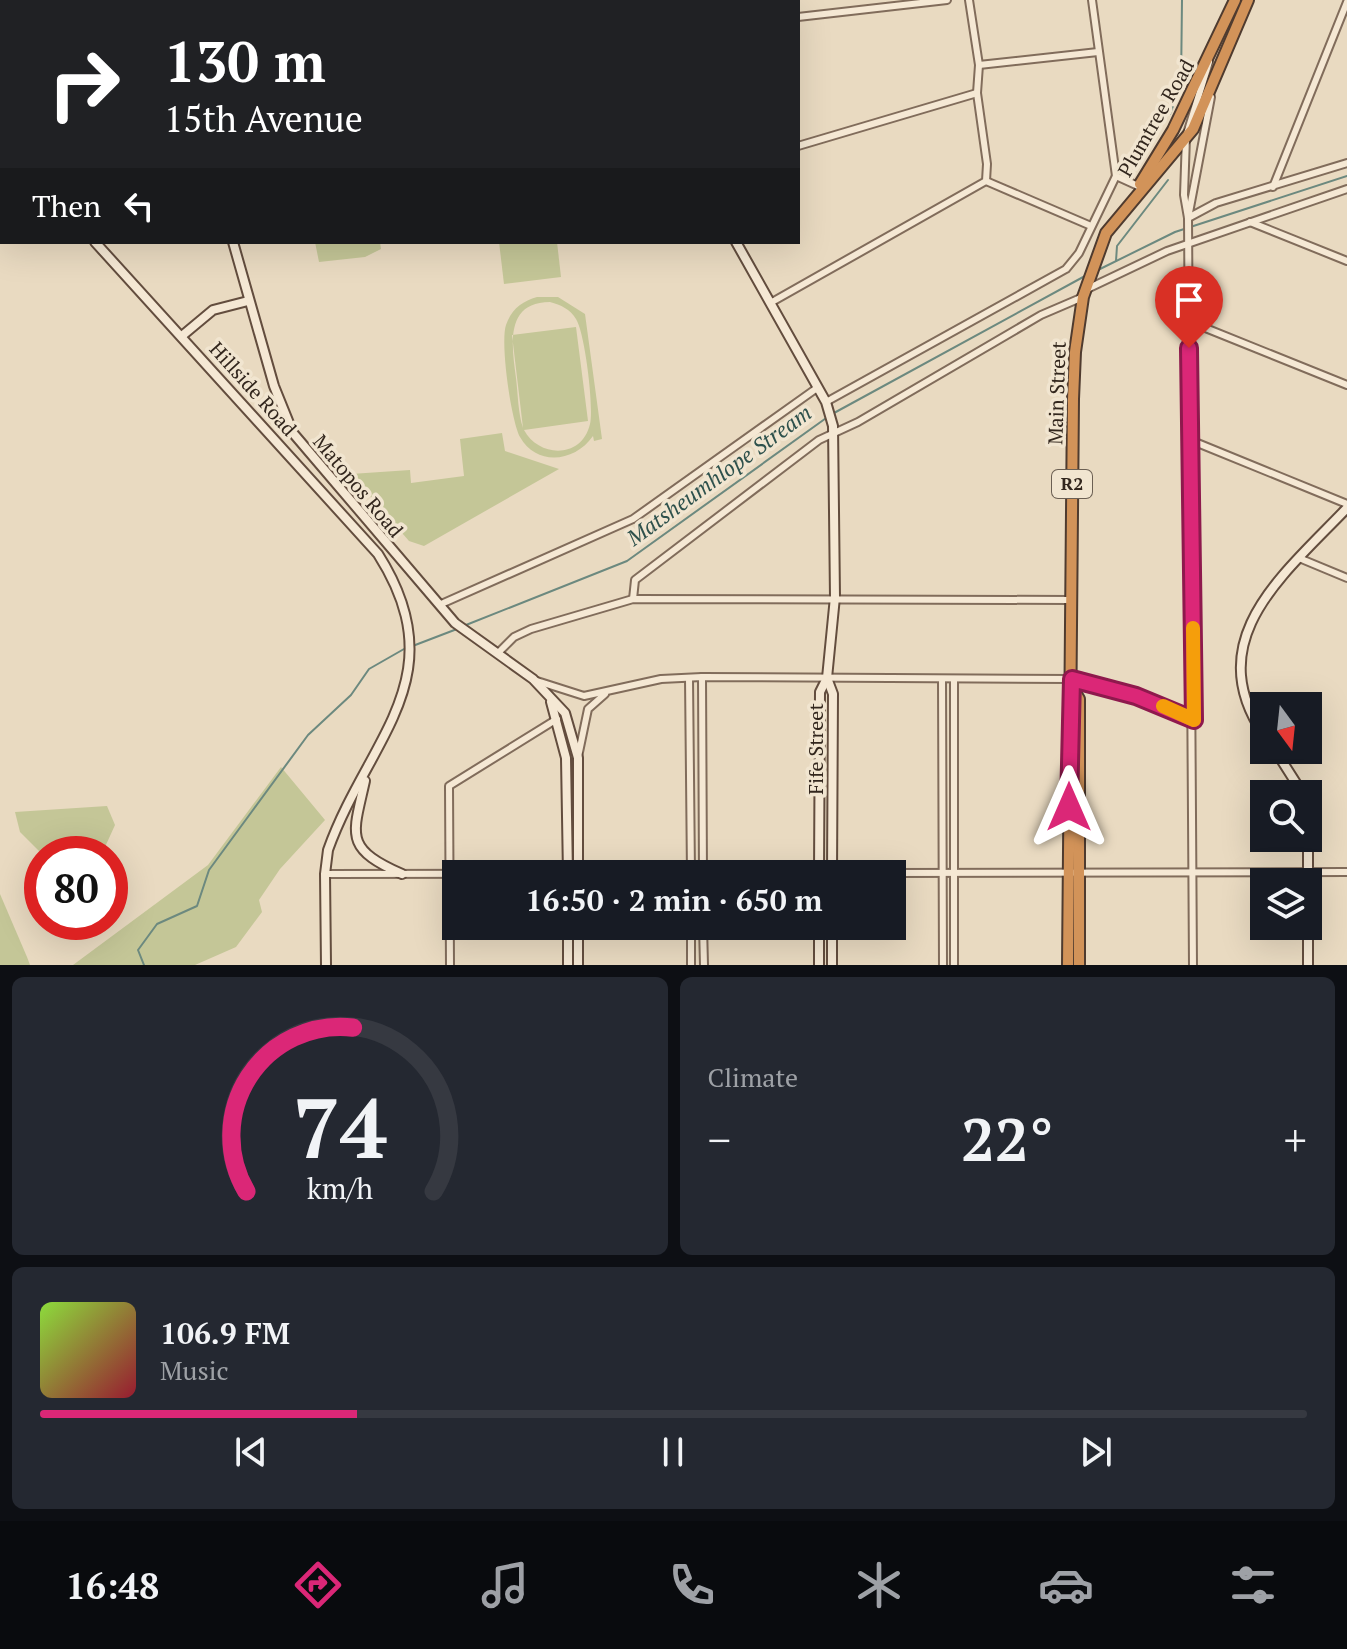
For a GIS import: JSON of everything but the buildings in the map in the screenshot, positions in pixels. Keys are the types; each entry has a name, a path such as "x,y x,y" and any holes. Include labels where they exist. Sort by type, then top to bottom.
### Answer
{"highway":[{"name":"Plumtree Road","path":"1125,206 1173,130 1209,61 1235,0"},
{"name":"Plumtree Road","path":"1125,206 1186,137 1214,86 1248,0"},
{"name":"Main Street","path":"1072,684 1074,368 1085,289 1093,263 1106,233 1125,206"},
{"name":"R2","path":"1072,684 1069,700 1079,965"},
{"name":"R2","path":"1068,965 1074,872"}],"street":[{"path":"800,17 947,0"},
{"path":"969,0 979,65 977,93 987,164 986,181"},
{"path":"827,405 1060,273 1079,253 1116,176 1092,0"},
{"path":"1273,187 1347,2"},
{"path":"979,65 1098,52"},
{"path":"1188,220 1184,195 1186,137 1209,61"},
{"path":"1193,965 1194,720 1188,220 1201,136 1214,86"},
{"path":"800,145 977,93"},
{"path":"1188,220 1216,203 1347,163"},
{"path":"1116,176 1138,186"},
{"path":"986,181 1091,226"},
{"path":"772,302 986,181"},
{"path":"633,599 635,580 769,475 834,429 1085,289 1188,241 1347,189"},
{"path":"1250,222 1347,261"},
{"name":"Hillside Road","path":"97,244 183,335 378,554 400,596 410,630 411,654 404,693 367,772 336,828 325,874 326,965"},
{"name":"Matopos Road","path":"234,244 278,399 293,433 455,623 533,679 548,694"},
{"path":"737,244 827,405 834,429 835,597 827,678"},
{"path":"183,335 213,310 248,301"},
{"path":"1188,321 1347,385"},
{"path":"439,605 633,519 817,388"},
{"path":"1190,440 1347,506 1299,558 1260,607 1241,643 1243,691 1250,712"},
{"path":"1299,558 1347,578"},
{"path":"498,653 514,637 531,629 633,599 835,597 1071,600"},
{"path":"533,679 584,696 661,679 702,677 954,679 1072,684 1136,696 1194,720"},
{"path":"702,677 703,860"},
{"path":"689,678 690,860"},
{"name":"Fife Street","path":"819,860 820,692 827,678"},
{"name":"Fife Street","path":"827,678 833,694 832,860"},
{"path":"942,679 943,965"},
{"path":"954,679 954,965"},
{"path":"578,860 578,758 588,709 612,690"},
{"path":"548,694 565,713 578,758"},
{"path":"548,694 557,719 568,780 568,860"},
{"path":"449,860 448,791 458,777 557,719"},
{"path":"367,772 354,819 356,838 377,863 402,874"},
{"path":"1322,875 1347,872"},
{"path":"325,874 442,873"},
{"path":"906,873 1250,874"},
{"path":"450,940 450,965"},
{"path":"568,940 568,965"},
{"path":"578,940 578,965"},
{"path":"691,940 691,965"},
{"path":"703,940 704,965"},
{"path":"819,940 819,965"},
{"path":"832,940 832,965"},
{"path":"1308,940 1308,965"}],"green space":[{"path":"315,244 380,244 381,249 365,257 319,262"},
{"path":"499,244 557,244 561,277 504,284"},
{"path":"558,297 585,314 602,439 594,441 593,436 576,451 556,458 536,453 520,437 507,381 506,325 514,311 532,299","holes":["550,302 568,310 576,319 585,354 591,415 585,435 570,449 549,450 531,439 524,430 588,421 576,327 514,335 518,318 535,304","513,343 523,428 519,410"]},
{"path":"502,433 505,451 559,469 424,546 409,541 351,474 410,470 411,483 464,476 460,439"},
{"path":"281,767 325,820 280,869 259,900 262,912 236,947 195,965 73,965 107,940 128,940 128,924 208,865"},
{"path":"107,806 115,825 110,836 24,836 15,812"},
{"path":"0,894 27,957 30,965 0,965"}],"waterway":[{"path":"1170,114 1181,85 1182,0"},
{"name":"Matsheumhlope Stream","path":"1098,270 1175,232 1347,176"},
{"path":"1116,261 1117,246 1168,180"},
{"name":"Matsheumhlope Stream","path":"834,413 1085,276"},
{"name":"Matsheumhlope Stream","path":"466,625 627,561 829,416"},
{"name":"Matsheumhlope Stream","path":"410,647 457,629"},
{"name":"Matsheumhlope Stream","path":"144,965 138,950 157,924 197,906 209,870 308,735 351,695 369,669 404,649"}],"slow traffic":[{"path":"1163,706 1194,720 1193,628"}],"route":[{"path":"1069,807 1069,700 1073,689 1072,679 1152,701 1194,720 1189,348"}]}
